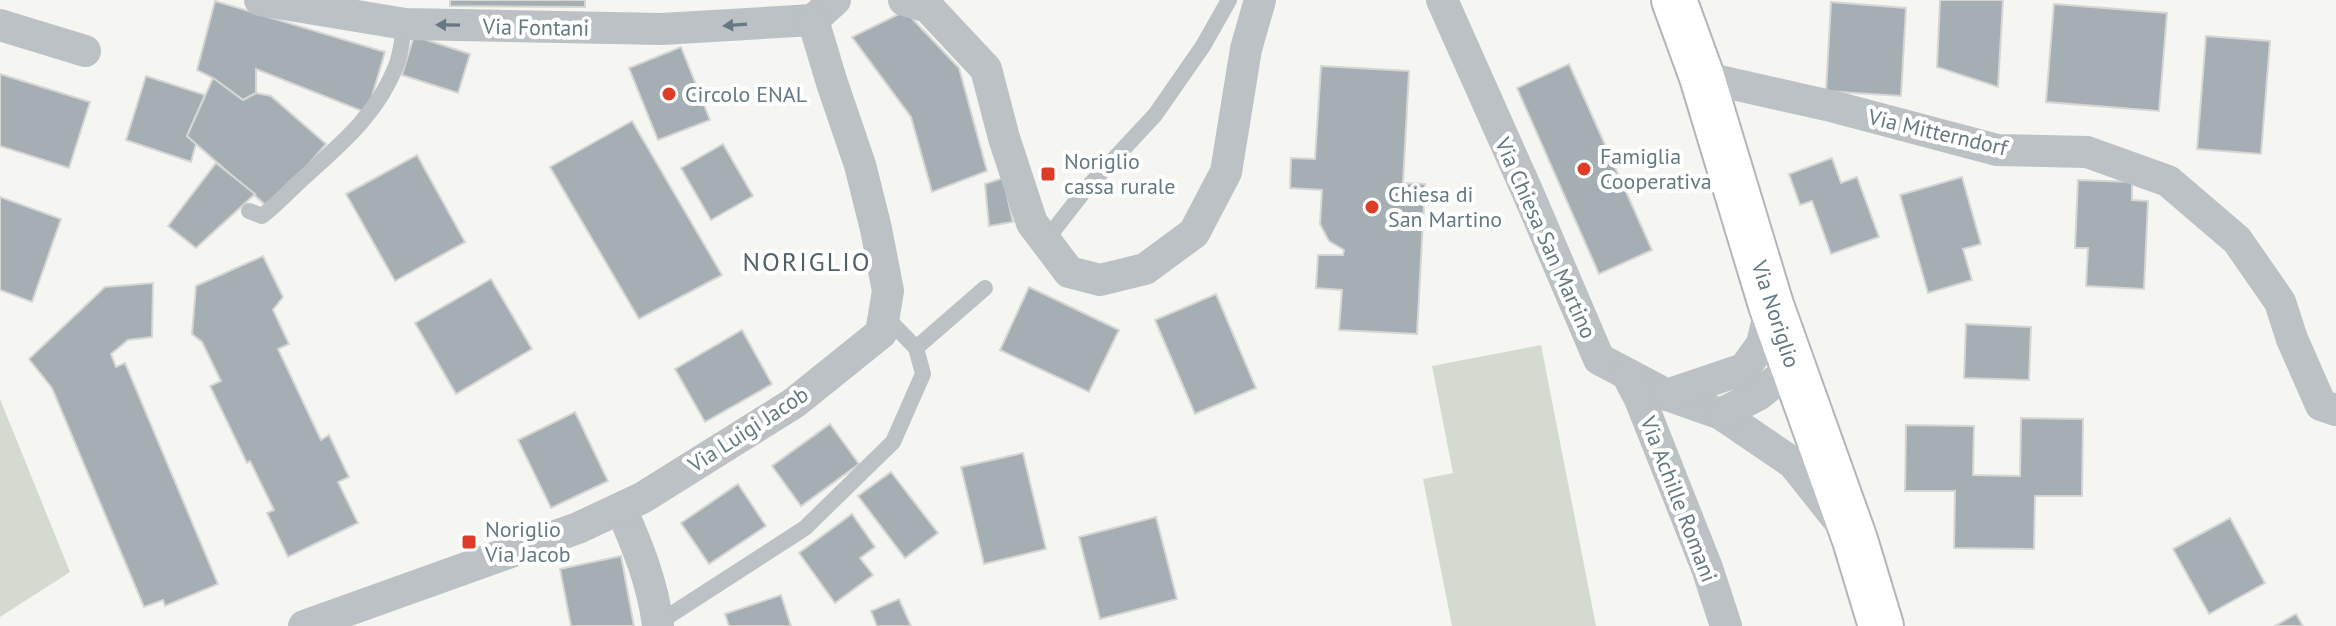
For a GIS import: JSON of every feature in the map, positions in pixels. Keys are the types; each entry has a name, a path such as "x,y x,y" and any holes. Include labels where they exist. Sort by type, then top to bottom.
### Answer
{"main road":[{"name":"Via Noriglio","path":"1674,0 1702,77 1771,305 1855,540 1881,626"}],"street":[{"name":"Via Fontani","path":"260,0 405,24 662,29 824,10"},
{"path":"904,0 928,7 986,69 1004,138 1032,223 1069,272 1100,280 1145,269 1194,233 1226,172 1246,49 1260,0"},
{"name":"Via Chiesa San Martino","path":"1442,0 1599,359 1667,395 1721,414 1793,463 1855,540"},
{"path":"824,10 876,229 888,291 884,315"},
{"path":"0,25 85,51"},
{"name":"Via Mitterndorf","path":"1702,77 1835,107 1997,150 2087,152 2168,181 2237,240 2280,302 2292,339 2321,405 2336,410"},
{"path":"1744,369 1762,344 1771,305"},
{"name":"Via Luigi Jacob","path":"304,626 578,528 621,509 794,403 881,333 884,315"},
{"path":"1667,395 1744,369 1793,367"},
{"path":"1721,414 1758,395 1793,367"},
{"name":"Via Achille Romani","path":"1627,374 1652,427 1707,568 1726,626"},
{"path":"621,509 646,569 658,624"}],"lane":[{"path":"1046,240 1085,190 1155,115 1203,46 1229,0"},
{"path":"249,211 262,216 276,206 371,112 397,65 405,24"},
{"path":"916,348 985,288"},
{"path":"658,624 805,528 893,442 923,374 916,348 884,315"}],"shaded area":[{"path":"1541,345 1596,626 1452,626 1423,479 1453,473 1432,366"},
{"path":"0,399 70,572 0,617"}],"building":[{"path":"450,0 585,0 585,7 450,6"},
{"path":"1940,0 2003,0 1998,87 1937,67"},
{"path":"215,1 385,52 367,113 256,69 256,93 243,100 197,70"},
{"path":"1831,2 1906,8 1901,96 1826,91"},
{"path":"2054,4 2167,13 2159,111 2046,102"},
{"path":"905,11 959,68 987,171 932,192 911,117 852,37"},
{"path":"414,36 470,54 458,93 402,75"},
{"path":"2206,36 2270,41 2261,154 2197,149"},
{"name":"Circolo ENAL","path":"681,47 710,120 658,140 629,68"},
{"name":"Famiglia Cooperativa","path":"1569,64 1652,250 1599,274 1517,88"},
{"name":"Chiesa di San Martino","path":"1321,66 1409,71 1403,183 1425,184 1417,334 1339,330 1342,290 1316,288 1318,255 1343,255 1344,250 1329,241 1320,224 1322,190 1290,188 1291,158 1315,159"},
{"path":"0,74 90,102 69,168 0,146"},
{"path":"146,76 205,95 187,136 196,144 191,162 126,140"},
{"path":"213,78 243,100 256,93 271,96 326,144 270,209 187,136"},
{"path":"632,121 722,275 639,319 550,167"},
{"path":"723,144 753,196 711,220 681,168"},
{"path":"417,155 465,242 395,281 346,194"},
{"path":"1832,158 1841,183 1857,177 1879,237 1831,254 1812,201 1800,205 1789,174"},
{"path":"216,163 255,194 196,248 168,226"},
{"path":"1962,177 1981,244 1963,249 1972,280 1928,293 1900,195"},
{"path":"1003,178 1013,222 989,226 985,184"},
{"path":"2078,180 2132,182 2132,200 2148,201 2144,289 2086,286 2088,248 2075,248"},
{"path":"0,197 61,219 32,302 0,290"},
{"path":"263,256 283,297 273,310 289,344 278,349 321,440 329,435 349,477 338,482 358,523 288,557 267,513 274,510 250,461 247,463 210,386 221,381 202,342 192,334 196,286"},
{"path":"491,279 532,349 456,394 415,323"},
{"path":"153,283 152,337 128,340 111,354 116,367 125,363 218,584 165,606 163,600 144,607 52,388 29,359 105,287"},
{"path":"1029,287 1119,330 1089,392 1000,350"},
{"path":"1216,294 1256,388 1195,414 1155,320"},
{"path":"1966,324 2031,327 2029,380 1964,378"},
{"path":"742,330 772,384 705,422 675,369"},
{"path":"575,412 608,481 551,508 518,440"},
{"path":"2021,418 2083,419 2082,496 2035,496 2034,549 1954,548 1955,491 1905,491 1906,425 1974,426 1973,475 2020,476"},
{"path":"830,424 859,464 801,506 772,466"},
{"path":"1023,453 1046,549 984,564 961,467"},
{"path":"891,472 938,533 905,558 858,496"},
{"path":"738,484 766,526 709,564 681,523"},
{"path":"852,514 875,547 860,558 873,575 835,603 799,553"},
{"path":"1156,517 1177,599 1100,619 1079,537"},
{"path":"2230,518 2265,583 2209,614 2173,549"},
{"path":"621,556 634,626 571,626 560,569"},
{"path":"781,595 791,626 729,626 725,614"},
{"path":"899,599 911,626 877,626 871,611"},
{"path":"2296,614 2303,626 2275,626"}],"place":[{"name":"Circolo ENAL","path":"669,94"},
{"name":"Famiglia Cooperativa","path":"1584,169"},
{"name":"Noriglio cassa rurale","path":"1048,174"},
{"name":"Chiesa di San Martino","path":"1372,207"},
{"name":"Noriglio Via Jacob","path":"469,542"}],"district":[{"name":"NORIGLIO","path":"807,262"}]}
